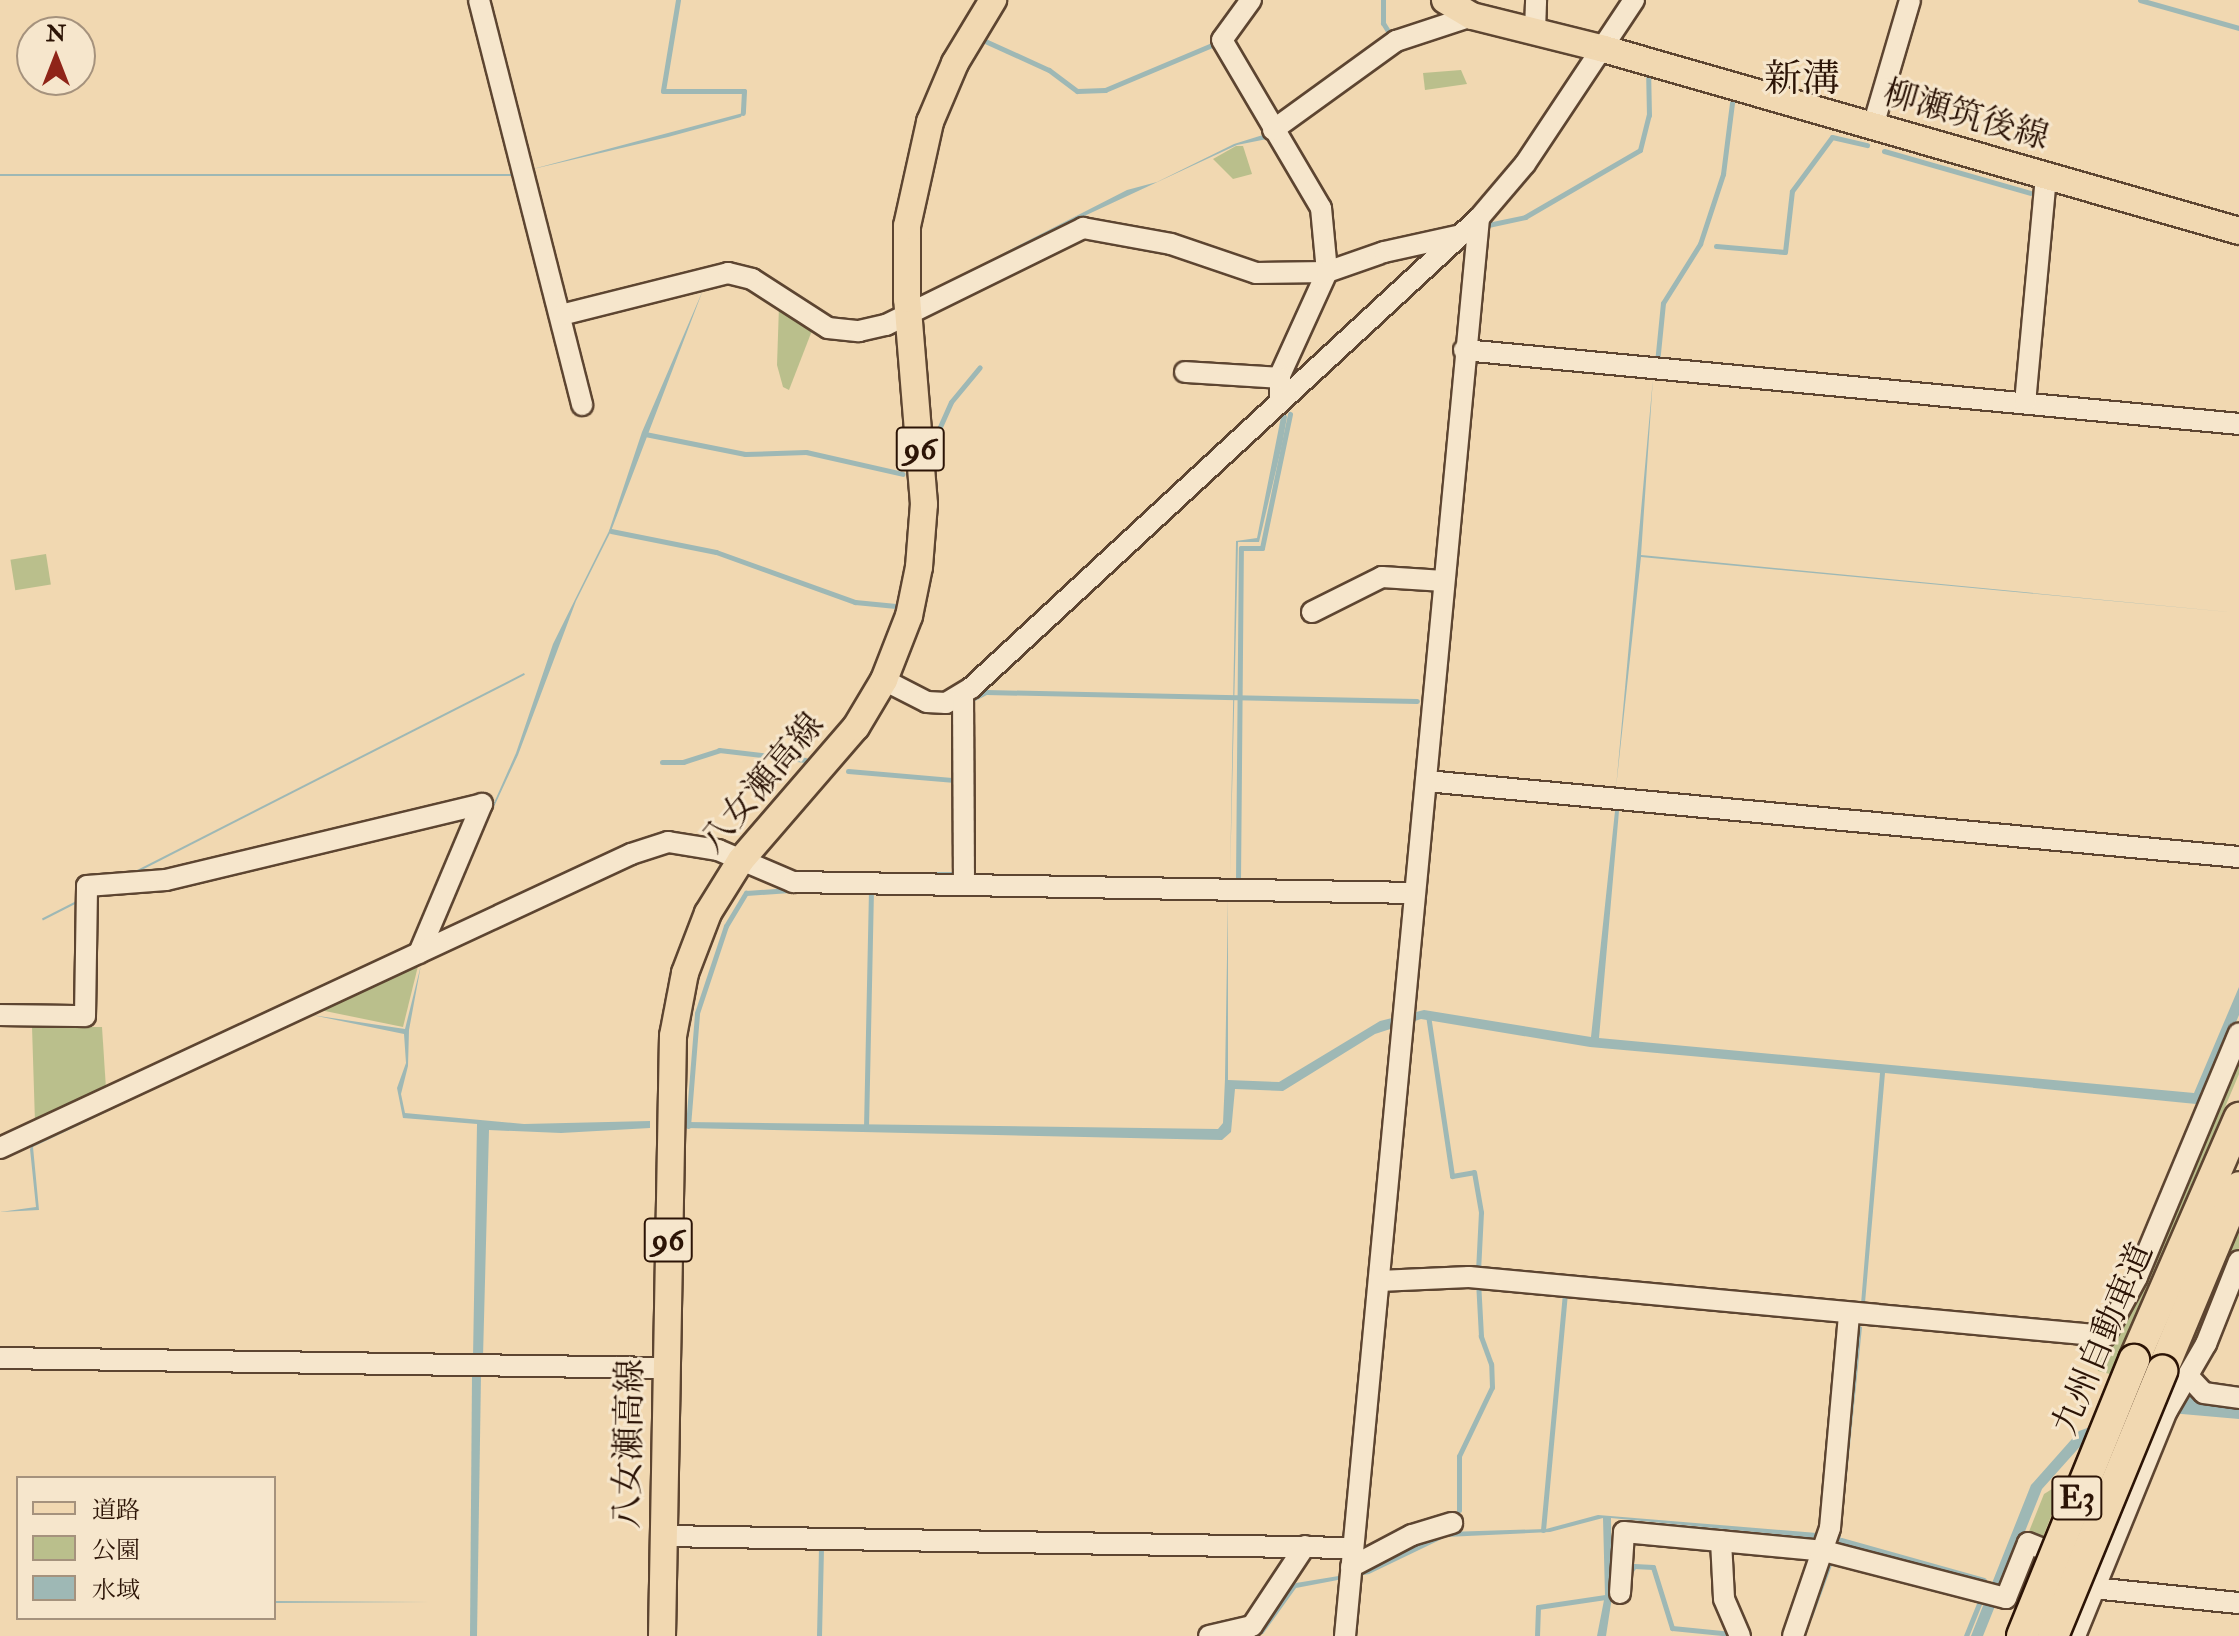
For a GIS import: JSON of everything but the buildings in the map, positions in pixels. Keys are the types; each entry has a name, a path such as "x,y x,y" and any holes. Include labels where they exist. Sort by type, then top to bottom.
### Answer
{"highway":[{"name":"九州自動車道","path":"2022,1636 2134,1360 2239,1118"},
{"name":"九州自動車道","path":"2053,1636 2175,1373 2239,1187"}],"main road":[{"name":"八女瀬高線","path":"662,1636 673,1036 685,973 708,913 741,860 822,770 884,680 916,592 922,535 907,226 922,147 955,63 993,0"},
{"name":"柳瀬筑後線","path":"1445,0 1472,16 1604,49 2239,231"}],"street":[{"path":"479,0 582,405"},
{"path":"1251,0 1222,40 1321,208 1327,272 1280,378 1280,400"},
{"path":"1535,31 1536,0"},
{"path":"884,680 927,702 946,703 963,694 1479,218 1525,164 1634,0"},
{"path":"1873,126 1910,0"},
{"path":"1273,130 1396,41 1472,16"},
{"path":"2025,403 2046,175"},
{"path":"1345,1636 1464,350 1479,218"},
{"path":"561,315 728,273 752,279 828,328 859,331 909,314 1083,228 1158,241 1256,273 1327,272 1384,252 1461,235"},
{"path":"1464,350 2239,424"},
{"path":"1185,372 1280,378"},
{"path":"1312,612 1382,577 1444,581"},
{"path":"963,694 964,884"},
{"path":"1426,781 2239,857"},
{"path":"0,1015 85,1016 87,886 166,880 482,804 419,953"},
{"path":"0,1148 631,854 668,842 701,845 793,882 1414,893"},
{"path":"1379,1281 1469,1277 2105,1336 2137,1277 2239,1033"},
{"path":"2075,1636 2167,1411 2175,1373 2206,1344 2239,1261"},
{"path":"1793,1636 1824,1551 1849,1314"},
{"path":"0,1358 665,1368"},
{"path":"2175,1373 2204,1393 2239,1398"},
{"path":"663,1536 1305,1546 1352,1558 1452,1523"},
{"path":"1620,1593 1624,1532 1824,1551 2006,1598 2028,1543 2096,1580 2239,1603"},
{"path":"1721,1541 1724,1599 1740,1636"},
{"path":"1209,1636 1252,1626 1305,1546"}],"green space":[{"path":"1461,70 1467,84 1425,90 1423,73"},
{"path":"1236,146 1243,146 1252,174 1233,179 1213,159"},
{"path":"779,306 813,328 789,390 783,387 777,365"},
{"path":"46,554 51,585 15,590 10,560"},
{"path":"413,964 418,966 403,1027 320,1010"},
{"path":"32,1027 102,1027 106,1089 35,1122"},
{"path":"2239,1051 2239,1074 2133,1325 2110,1374 2098,1371 2095,1360 2109,1354 2111,1336"},
{"path":"2239,1223 2239,1248 2207,1329 2185,1368 2179,1364"},
{"path":"2065,1481 2041,1542 2028,1534 2044,1494"}],"water":[{"path":"743,113 741,117 668,137 529,170"},
{"path":"1266,134 1267,139 1237,145 996,257 1127,190 1157,182 1234,144"},
{"path":"0,174 514,174 0,176"},
{"path":"703,290 611,531 576,601 518,755 460,880 516,753 553,644 609,531 642,432"},
{"path":"1653,378 1641,555 2239,613 1641,557 1616,788"},
{"path":"1283,407 1287,417 1259,542 1238,542 1230,879 1236,541 1257,538"},
{"path":"524,673 525,675 43,920"},
{"path":"1615,811 1619,811 1599,1038 2194,1093 2239,987 2239,1015 2203,1100 2196,1104 1885,1073 1865,1303 1861,1304 1880,1073 1590,1047 1421,1019 1375,1034 1283,1091 1235,1089 1231,1132 1222,1140 686,1128 686,1122 1218,1129 1223,1123 1225,1079 1228,897 1228,1080 1279,1082 1380,1021 1424,1010 1591,1037"},
{"path":"421,965 409,1030 408,1066 401,1094 405,1113 524,1124 650,1121 650,1128 561,1133 489,1130 483,1357 473,1358 477,1124 403,1118 397,1088 406,1063 404,1034 312,1015 405,1029"},
{"path":"298,1021 33,1147 39,1210 0,1212 36,1207 30,1149 33,1144"},
{"path":"1858,1326 1862,1327 1840,1544 1839,1538"},
{"path":"472,1375 481,1375 477,1636 470,1636"},
{"path":"2187,1392 2239,1403 2239,1419 2159,1412 2085,1441 2042,1489 1983,1636 1971,1636 2031,1485 2079,1431"},
{"path":"1598,1515 1817,1533 1816,1538 1611,1518 1612,1597 1606,1636 1597,1636 1605,1595 1603,1518 1550,1532 1446,1537 1369,1574 1296,1588 1263,1634 1249,1636 1296,1583 1369,1571 1415,1543 1447,1532 1546,1529"},
{"path":"276,1601 429,1602 276,1603"}],"waterway":[{"path":"678,0 663,91 744,91 743,113"},
{"path":"1383,0 1383,23 1391,36"},
{"path":"2140,0 2239,28"},
{"path":"985,41 1049,70 1077,91 1105,90 1212,45"},
{"path":"1488,225 1525,217 1640,150 1649,115 1648,69"},
{"path":"1657,363 1663,303 1700,244 1723,174 1732,103"},
{"path":"1716,246 1785,252 1792,191 1832,137 1867,145"},
{"path":"1884,151 2030,193"},
{"path":"935,438 951,402 980,367"},
{"path":"1234,881 1238,881 1241,548 1262,548 1290,414"},
{"path":"645,434 745,454 806,452 903,474"},
{"path":"611,531 716,552 855,602 896,606"},
{"path":"972,699 986,692 1417,701"},
{"path":"662,762 683,762 719,750 805,760"},
{"path":"848,771 952,780"},
{"path":"900,874 951,874"},
{"path":"688,1126 697,1013 726,926 746,893 790,890"},
{"path":"866,1128 871,890"},
{"path":"1428,1015 1452,1176 1474,1172 1481,1212 1478,1271"},
{"path":"1459,1510 1459,1456 1492,1387 1491,1364 1481,1336 1478,1281"},
{"path":"1543,1530 1565,1293"},
{"path":"1841,1540 1984,1580"},
{"path":"819,1636 821,1549"},
{"path":"1810,1616 1829,1564"},
{"path":"1630,1572 1634,1566 1653,1567 1672,1628 1732,1634"},
{"path":"1537,1636 1538,1607 1612,1596"},
{"path":"1966,1636 1979,1604"}],"district":[{"name":"新溝","path":"1802,80"}]}
